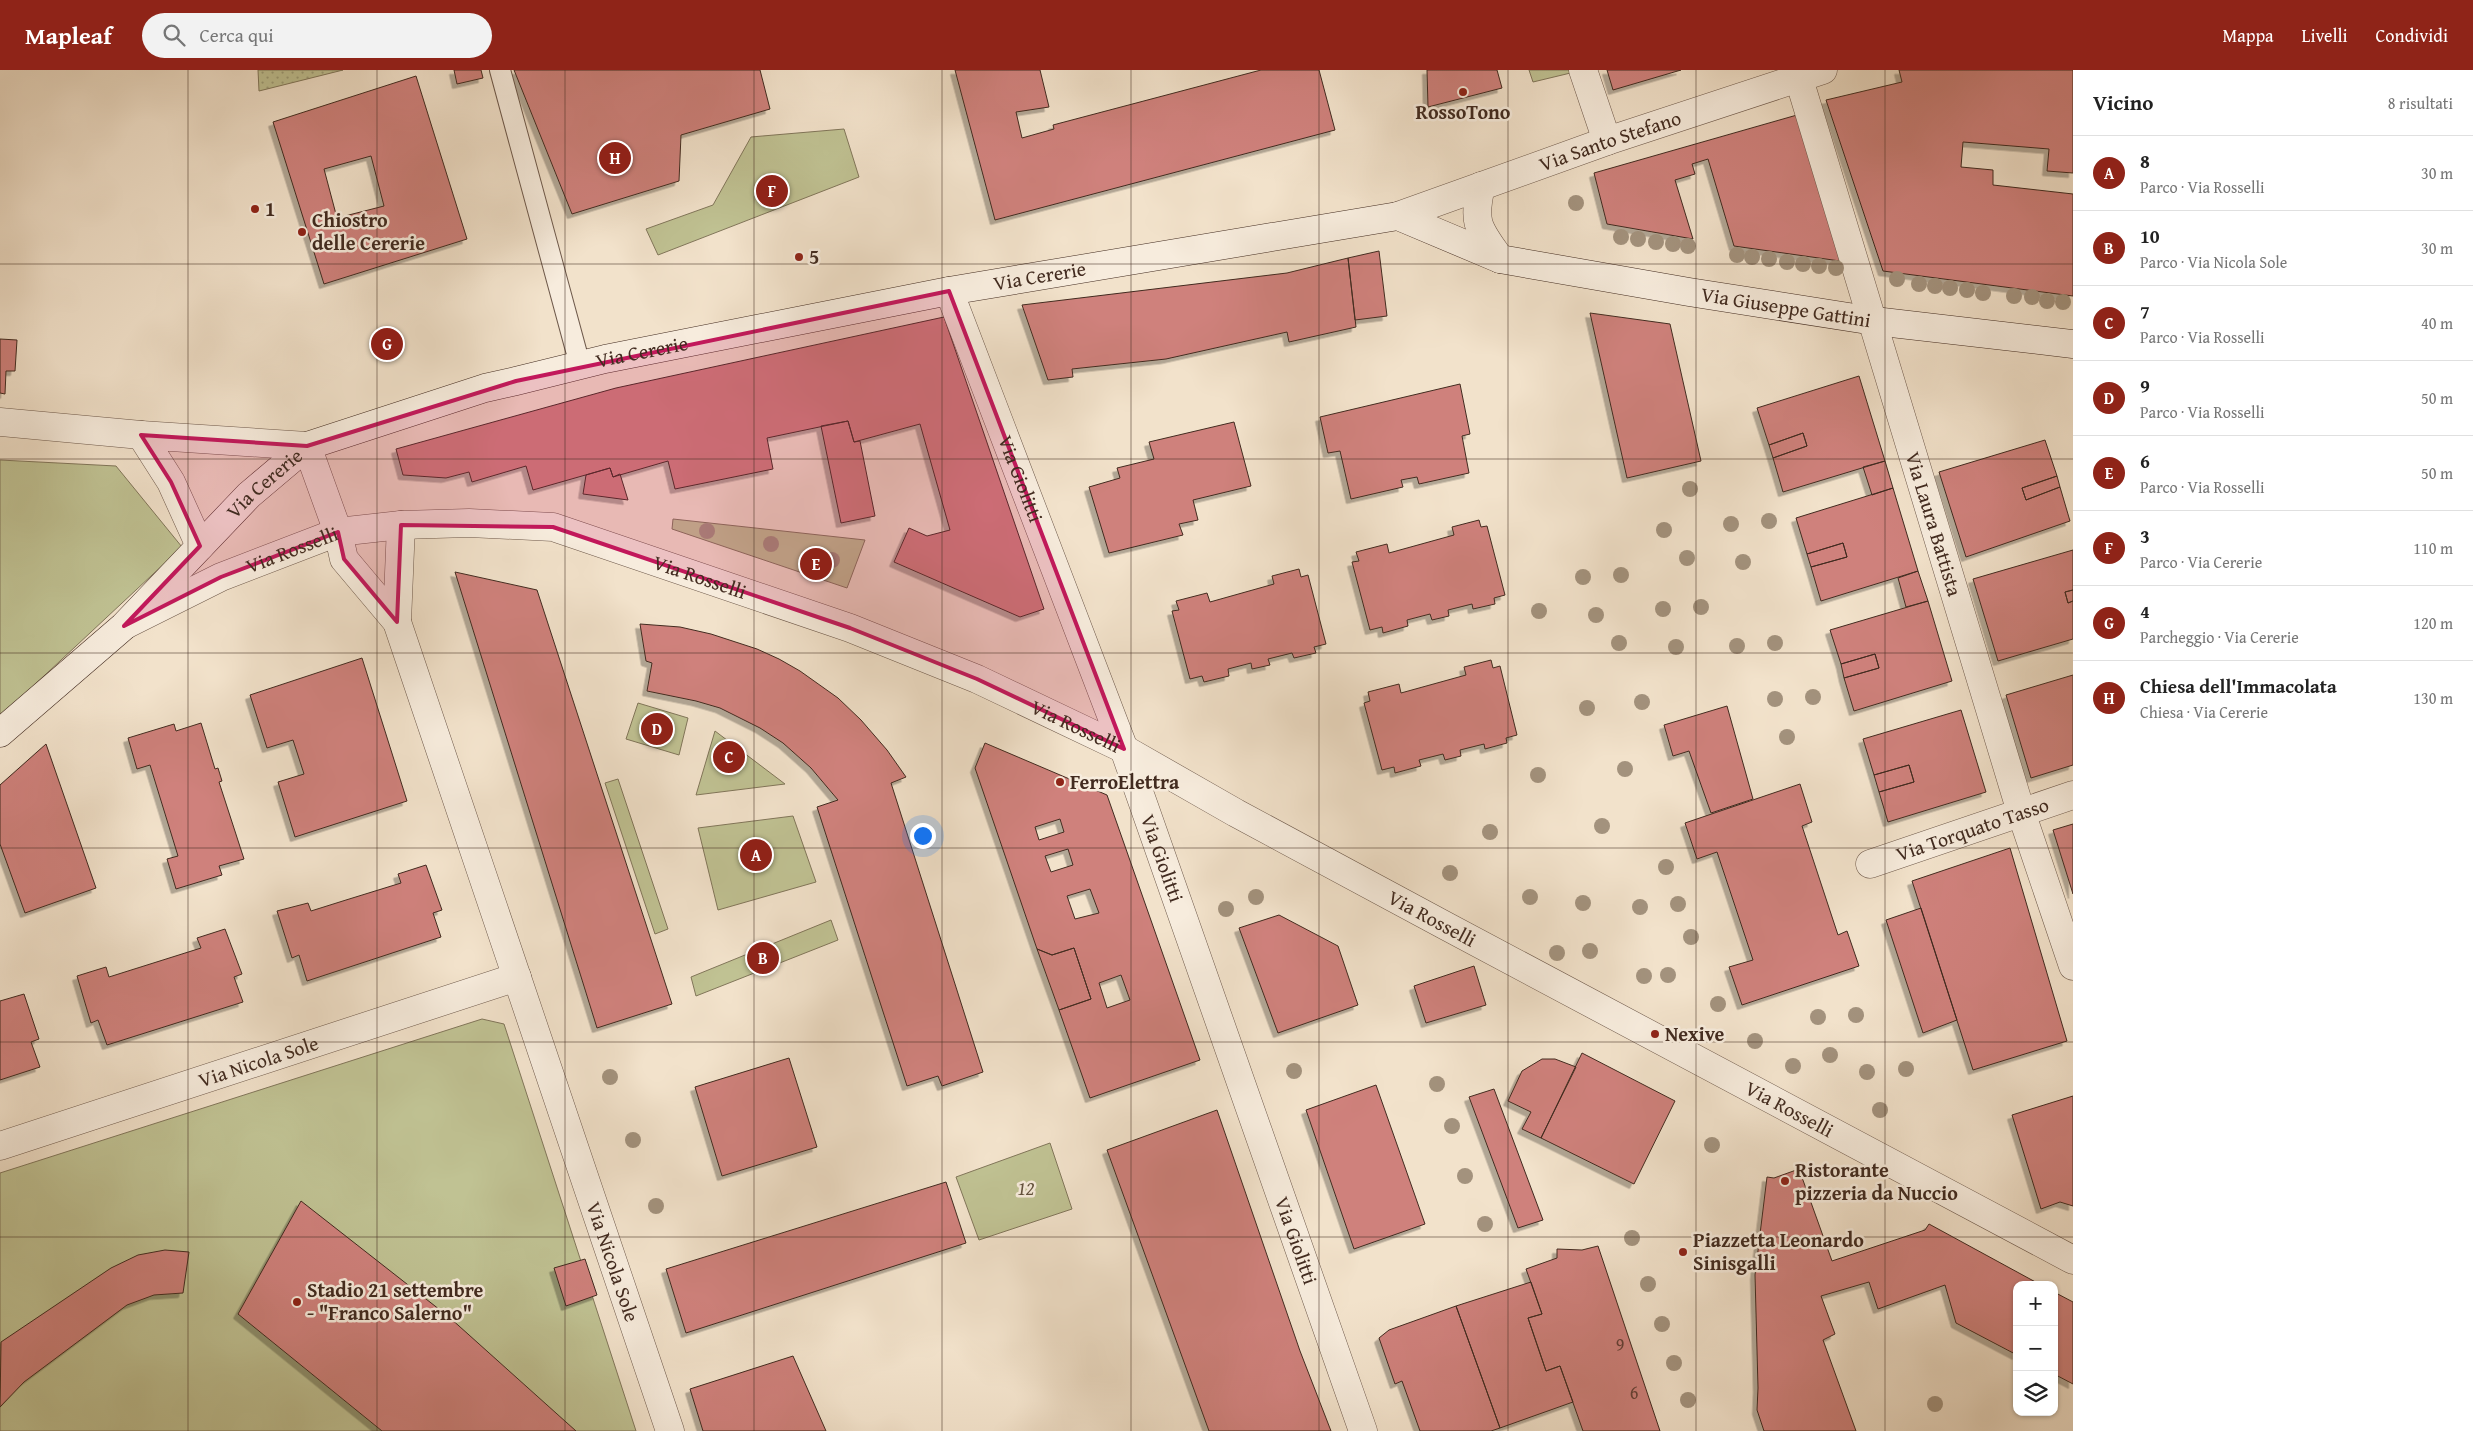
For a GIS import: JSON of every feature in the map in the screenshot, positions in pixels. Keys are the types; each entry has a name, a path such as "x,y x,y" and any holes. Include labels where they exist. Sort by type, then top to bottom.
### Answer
{"street":[{"path":"1583,70 1607,141"},
{"name":"Via Santo Stefano","path":"1398,216 1607,141 1811,75"},
{"name":"Via Laura Battista","path":"1811,75 1874,320 2021,812 2073,966"},
{"path":"1481,186 1476,219 1483,235 1500,260"},
{"name":"Via Cererie","path":"0,733 124,626 250,495 307,446 485,388 580,365 949,292 1398,216"},
{"name":"Via Giuseppe Gattini","path":"1398,216 1500,260 1689,292 1874,320 2073,344"},
{"name":"Via Giolitti","path":"949,292 1124,749 1363,1431"},
{"path":"0,422 141,435 307,446 338,532 344,559 397,622"},
{"path":"141,435 171,482 200,546"},
{"name":"Via Rosselli","path":"124,626 221,577 338,532 400,525 469,523 554,527 850,628 977,679 1124,749 1236,813 2073,1260"},
{"path":"397,622 400,525"},
{"name":"Via Nicola Sole","path":"397,622 670,1431"},
{"name":"Via Torquato Tasso","path":"1870,864 2073,795"},
{"name":"Via Nicola Sole","path":"0,1146 517,977"}],"lane":[{"path":"500,70 580,365"}],"highlighted area":[{"path":"949,291 1124,749 977,679 850,628 553,527 401,525 397,622 344,559 338,532 221,577 124,626 200,546 171,482 141,435 307,446 516,381"}],"green space":[{"path":"258,70 343,70 259,91"},
{"path":"1529,70 1583,70 1533,82"},
{"path":"844,129 859,177 658,255 646,229 713,205 751,137"},
{"path":"0,460 116,466 182,547 0,717"},
{"path":"673,519 865,540 847,588 672,529"},
{"path":"638,703 688,718 679,755 626,739"},
{"path":"715,731 785,784 696,795"},
{"path":"618,779 668,929 655,934 605,783"},
{"path":"793,816 816,882 718,910 698,828"},
{"path":"831,920 838,940 696,996 691,977"},
{"name":"Stadio 21 settembre - \"Franco Salerno\"","path":"482,1019 504,1024 636,1431 0,1431 0,1173"},
{"name":"12","path":"1050,1143 1072,1209 979,1240 956,1177"}],"building":[{"path":"454,70 481,70 483,78 457,84"},
{"path":"514,70 760,70 770,109 681,135 679,181 572,214"},
{"path":"955,70 1040,70 1049,107 1016,112 1022,138 1054,129 1053,125 1261,70 1319,70 1335,130 995,220"},
{"path":"1427,70 1497,70 1502,88 1428,107"},
{"path":"1607,70 1681,70 1613,90"},
{"path":"1899,70 2073,70 2073,173 2047,171 2049,149 1963,142 1961,167 1993,170 1993,185 2073,194 2073,296 1883,271 1826,100 1902,82"},
{"path":"416,76 467,239 324,284 273,122","holes":["371,156 384,206 337,218 324,169"]},
{"path":"1797,115 1840,261 1734,246 1708,159 1692,164 1695,174 1675,180 1693,239 1607,224 1594,173"},
{"path":"1379,251 1387,316 1355,320 1348,258"},
{"path":"1348,258 1356,327 1289,342 1287,332 1166,359 1072,369 1073,377 1048,380 1022,305 1287,273"},
{"path":"1590,313 1670,324 1701,461 1627,478"},
{"path":"944,317 1044,609 1020,617 894,562 909,528 927,536 950,530 920,424 854,442 848,421 767,438 773,469 675,489 668,461 613,477 610,468 533,490 526,466 472,482 469,472 446,478 403,475 396,449 616,388"},
{"path":"0,339 17,340 15,371 6,371 5,394 0,393"},
{"path":"1859,376 1885,461 1783,492 1773,458 1807,446 1803,433 1769,445 1757,408"},
{"path":"1460,384 1470,434 1462,436 1469,473 1419,484 1417,477 1401,480 1403,487 1351,499 1340,451 1328,453 1320,417"},
{"path":"848,421 854,442 860,441 875,516 841,523 821,426"},
{"path":"1234,422 1251,486 1193,500 1198,520 1179,524 1183,535 1109,553 1089,487 1120,478 1117,468 1154,459 1149,442"},
{"path":"1803,433 1807,446 1773,458 1769,445"},
{"path":"2045,440 2057,476 2022,488 2026,500 2060,487 2070,521 1966,557 1939,472"},
{"path":"1885,461 1893,488 1872,495 1863,467"},
{"path":"610,468 613,477 620,474 628,500 583,494 586,475"},
{"path":"2057,476 2060,487 2026,500 2022,488"},
{"path":"1893,488 1918,571 1821,601 1811,567 1847,557 1843,543 1807,554 1796,518"},
{"path":"1479,520 1481,527 1487,526 1505,595 1494,598 1495,604 1473,609 1472,604 1448,610 1449,616 1432,620 1430,614 1407,620 1408,626 1383,633 1382,627 1370,630 1352,562 1359,561 1356,552 1387,544 1389,553 1454,535 1452,527"},
{"path":"1843,543 1847,557 1811,567 1807,554"},
{"path":"2073,550 2073,590 2065,592 2068,603 2073,601 2073,639 1998,661 1973,579"},
{"path":"1299,569 1301,577 1308,575 1326,644 1314,647 1316,653 1294,658 1292,653 1268,659 1270,665 1252,669 1251,663 1228,669 1229,676 1204,682 1202,676 1190,679 1172,611 1179,610 1176,601 1207,593 1210,602 1274,584 1272,576"},
{"path":"1918,571 1928,601 1906,607 1898,578"},
{"path":"455,572 537,590 672,1004 597,1028"},
{"path":"2073,590 2073,601 2068,603 2065,592"},
{"path":"1928,601 1952,681 1854,711 1844,678 1879,668 1875,654 1841,664 1830,630"},
{"path":"640,624 680,627 711,634 757,649 779,659 800,671 838,698 861,720 887,750 906,777 891,783 983,1072 942,1086 938,1076 907,1086 817,807 838,800 811,768 783,743 760,728 720,708 647,691 652,663 646,661"},
{"path":"1875,654 1879,668 1844,678 1841,664"},
{"path":"362,658 407,801 295,837 278,782 304,774 293,740 267,748 250,695"},
{"path":"1491,660 1493,668 1500,666 1517,735 1506,738 1507,743 1485,749 1484,744 1460,750 1461,756 1445,760 1443,754 1419,760 1421,766 1395,773 1394,767 1382,770 1364,703 1370,701 1368,692 1399,684 1401,693 1466,675 1464,667"},
{"path":"2073,675 2073,765 2031,778 2006,695"},
{"path":"1727,706 1753,799 1711,813 1689,751 1673,756 1664,725"},
{"path":"1961,710 1986,792 1888,822 1879,792 1914,782 1909,765 1874,775 1863,739"},
{"path":"201,723 215,769 218,768 222,781 219,782 244,859 219,866 222,875 176,889 167,859 178,856 150,765 137,769 128,738 174,724 176,731"},
{"path":"985,743 1107,795 1200,1060 1090,1098 1059,1010 1091,999 1074,948 1052,955 1037,949 975,768","holes":["1060,819 1064,832 1039,840 1035,827","1068,849 1073,865 1051,872 1045,856","1090,889 1099,913 1075,919 1067,896","1121,975 1130,1000 1107,1008 1099,983"]},
{"path":"46,744 96,888 25,913 0,844 0,785"},
{"path":"1909,765 1914,782 1879,792 1874,775"},
{"path":"1800,784 1812,822 1802,826 1838,935 1847,931 1859,966 1742,1005 1729,967 1753,960 1717,852 1697,859 1685,823"},
{"path":"2073,824 2073,894 2053,830"},
{"path":"2010,848 2067,1041 1973,1070 1912,881"},
{"path":"426,865 442,910 433,913 441,937 307,981 299,955 292,958 277,911 308,903 311,911 401,883 398,874"},
{"path":"1921,908 1957,1020 1923,1033 1886,920"},
{"path":"1279,915 1338,946 1358,1005 1278,1033 1239,928"},
{"path":"225,929 242,974 234,977 243,1002 107,1045 98,1020 91,1023 77,976 106,967 109,977 201,948 197,938"},
{"path":"1074,948 1091,999 1059,1010 1037,949 1052,955"},
{"path":"1474,966 1486,1005 1426,1023 1414,986"},
{"path":"24,994 39,1039 31,1042 40,1067 0,1080 0,1001"},
{"path":"1582,1053 1675,1101 1634,1184 1541,1138"},
{"path":"789,1058 817,1147 722,1176 695,1087"},
{"path":"1542,1059 1555,1059 1576,1067 1541,1138 1522,1129 1531,1112 1508,1101 1522,1071"},
{"path":"1376,1085 1425,1224 1354,1249 1306,1110"},
{"path":"1494,1089 1543,1220 1518,1228 1469,1097"},
{"path":"2073,1096 2073,1206 2060,1202 2041,1209 2012,1115"},
{"path":"1217,1110 1300,1351 1331,1431 1209,1431 1107,1150"},
{"path":"1799,1169 1832,1261 1925,1230 1929,1224 2034,1281 2013,1281 2013,1353 1956,1323 1945,1285 1878,1309 1869,1282 1821,1296 1835,1334 1823,1340 1856,1431 1764,1431 1757,1410 1755,1275 1767,1177 1774,1178"},
{"path":"946,1182 966,1243 686,1333 666,1269"},
{"path":"301,1201 449,1317 576,1431 382,1431 238,1314"},
{"path":"1598,1246 1660,1431 1583,1431 1560,1366 1546,1371 1528,1318 1542,1314 1526,1269 1557,1258 1557,1249 1582,1250"},
{"path":"165,1250 189,1252 183,1293 154,1295 127,1305 24,1382 0,1407 1,1342 111,1268 138,1255"},
{"path":"585,1259 597,1295 566,1306 554,1268"},
{"path":"1531,1282 1542,1314 1528,1318 1546,1371 1560,1366 1573,1402 1500,1428 1456,1306"},
{"path":"2058,1294 2073,1302 2073,1384 2058,1376"},
{"path":"1456,1306 1500,1428 1491,1431 1420,1431 1402,1381 1395,1384 1379,1338 1389,1330"},
{"path":"793,1356 826,1431 703,1431 690,1389"}],"place":[{"name":"RossoTono","path":"1463,92"},
{"name":"Chiesa dell'Immacolata","path":"615,158"},
{"name":"3","path":"772,191"},
{"name":"1","path":"255,209"},
{"name":"Chiostro delle Cererie","path":"302,232"},
{"name":"5","path":"799,257"},
{"name":"4","path":"387,344"},
{"name":"6","path":"816,564"},
{"name":"9","path":"657,729"},
{"name":"7","path":"729,757"},
{"name":"FerroElettra","path":"1060,782"},
{"name":"8","path":"756,855"},
{"name":"10","path":"763,958"},
{"name":"Nexive","path":"1655,1034"},
{"name":"Ristorante pizzeria da Nuccio","path":"1785,1181"},
{"name":"Piazzetta Leonardo Sinisgalli","path":"1683,1252"},
{"name":"Stadio 21 settembre - \"Franco Salerno\"","path":"297,1302"}]}
